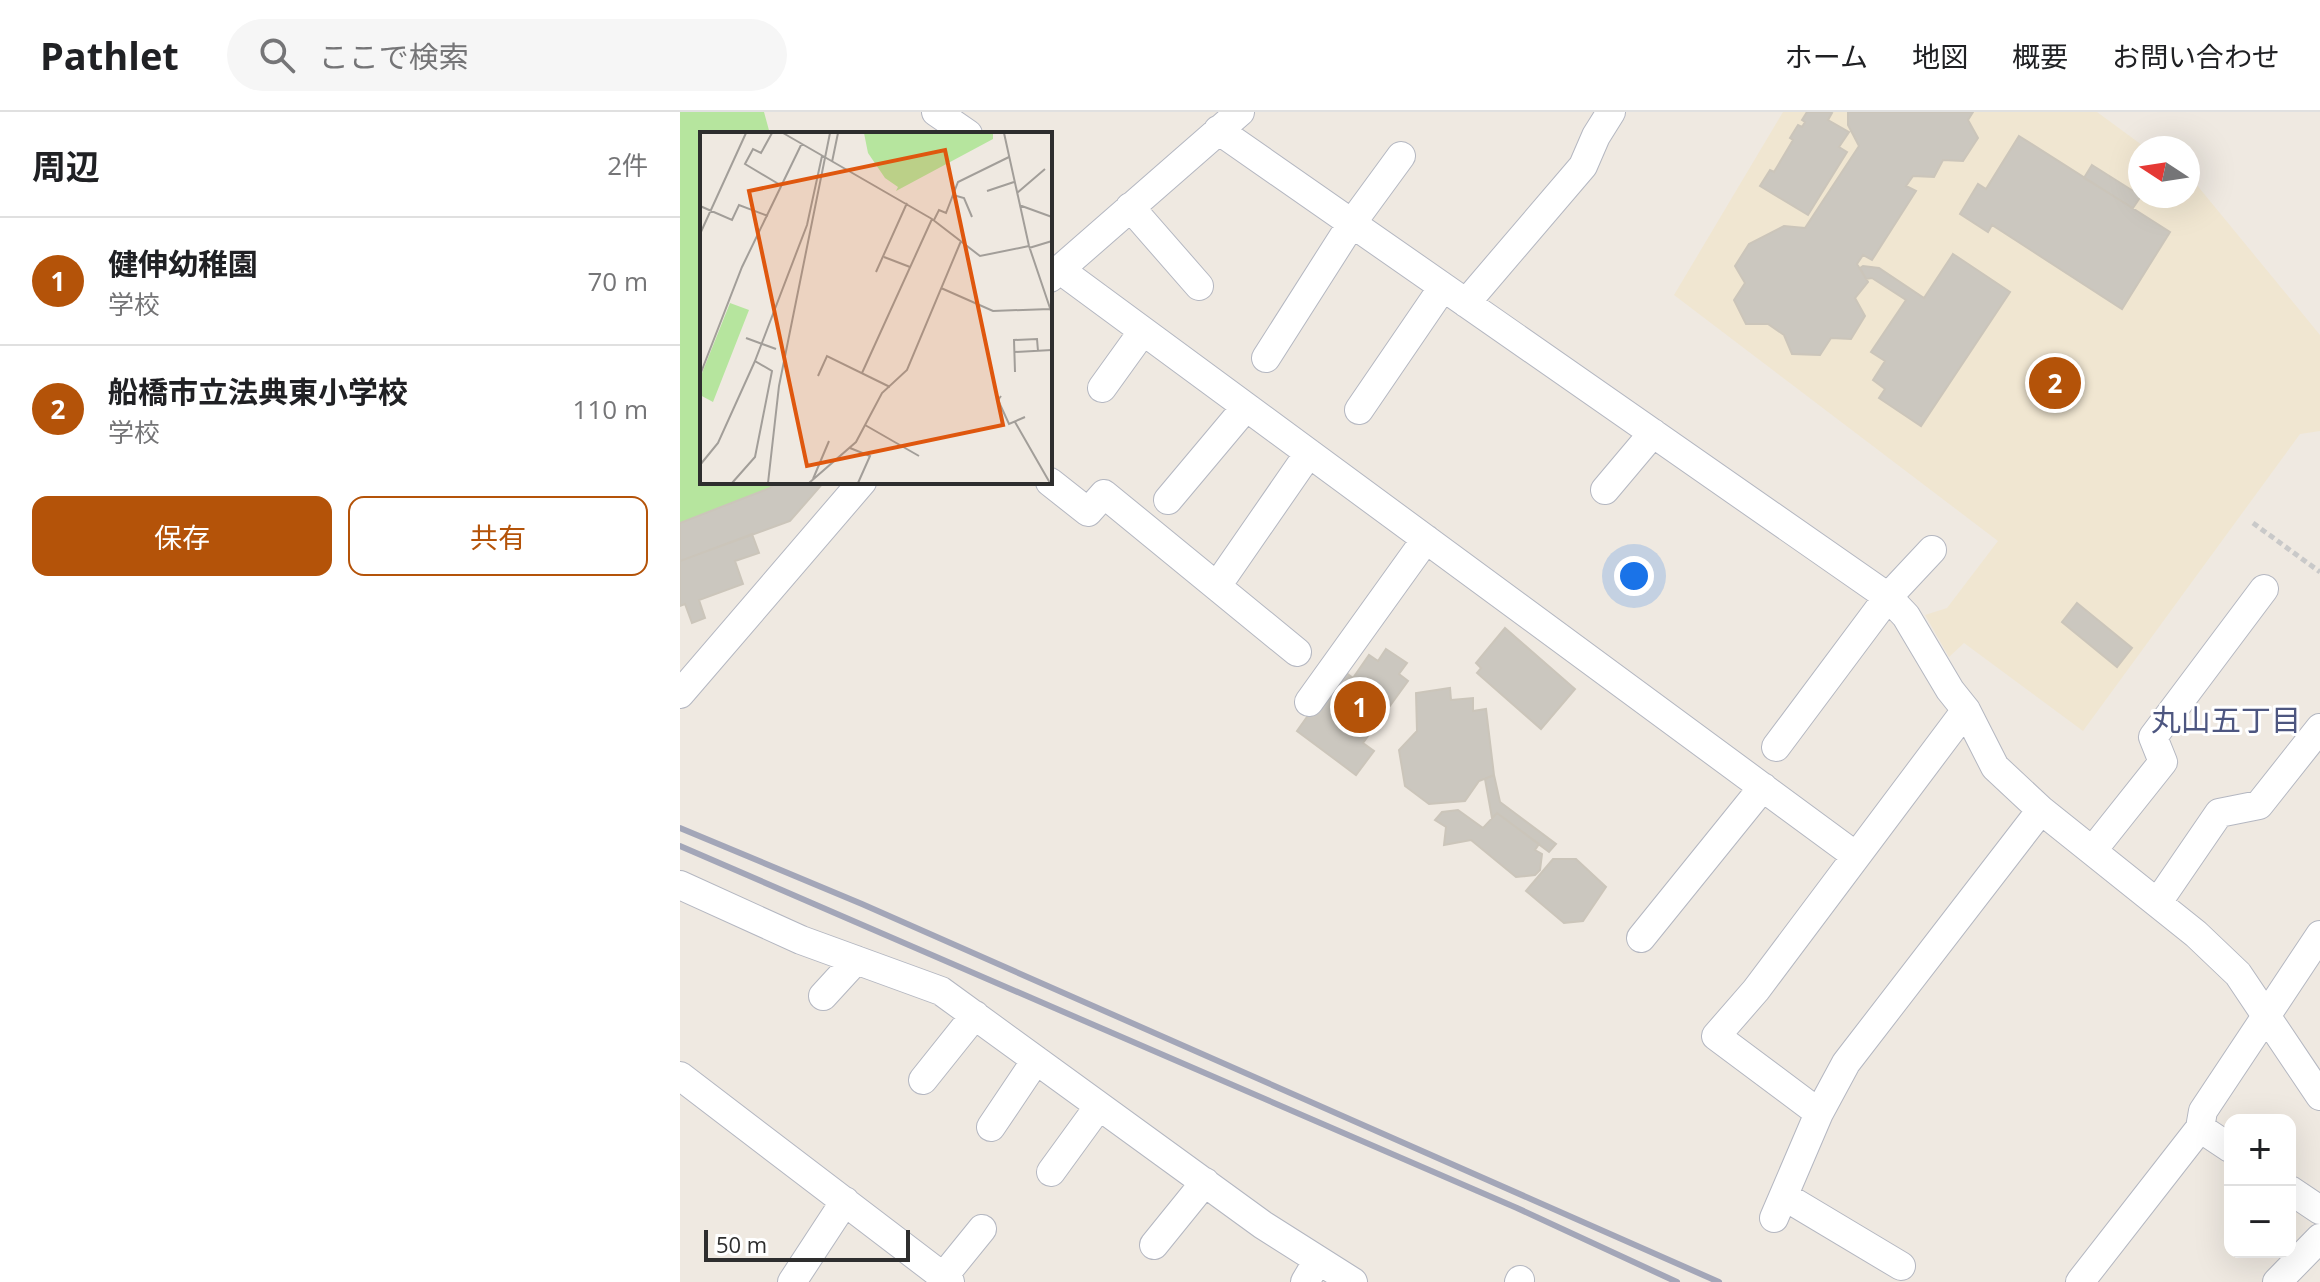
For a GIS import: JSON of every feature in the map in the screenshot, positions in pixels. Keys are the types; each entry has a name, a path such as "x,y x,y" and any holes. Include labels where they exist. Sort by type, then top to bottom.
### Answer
{"street":[{"path":"1240,112 1130,207 1057,264 1143,331 1856,856"},
{"path":"1466,303 1583,166 1611,112"},
{"path":"1218,130 1888,597 1906,616 1950,690 1966,710 1995,767 2041,810 2158,902 2238,974 2320,1096"},
{"path":"1266,358 1352,223 1401,156"},
{"path":"1130,207 1199,286"},
{"path":"1359,410 1443,287"},
{"path":"1102,388 1143,331"},
{"path":"1168,500 1246,407"},
{"path":"1605,490 1653,433"},
{"path":"1217,586 1309,453"},
{"path":"680,694 860,484"},
{"path":"1052,484 1088,512 1104,494 1297,652"},
{"path":"1309,702 1426,539"},
{"path":"1776,747 1888,597 1932,550"},
{"path":"2093,850 2163,762 2153,737 2264,589"},
{"path":"1819,1113 1716,1036 1756,990 1966,710"},
{"path":"2158,902 2219,813 2259,805 2320,728"},
{"path":"1641,938 1763,787"},
{"path":"1901,1266 1779,1207 1819,1113 1846,1063 2041,810"},
{"path":"680,885 801,940 941,991 1263,1225 1312,1271 1353,1282"},
{"path":"2080,1282 2200,1128 2203,1111 2320,935"},
{"path":"823,996 856,960"},
{"path":"923,1080 975,1015"},
{"path":"991,1127 1036,1060"},
{"path":"683,1084 845,1201 946,1280 982,1229"},
{"path":"1051,1172 1099,1106"},
{"path":"2200,1128 2224,1144"},
{"path":"1154,1245 1205,1182"},
{"path":"2296,1194 2320,1210"},
{"path":"792,1282 845,1201"},
{"path":"2277,1282 2320,1238"}],"path":[{"path":"2253,523 2320,572"}],"shaded area":[{"path":"1783,112 2097,112 2130,136 2128,208 2200,208 2200,189 2320,335 2320,431 2300,434 2083,731 1964,643 1949,657 1925,615 1947,608 1998,541 1674,295"}],"green space":[{"path":"680,112 764,112 769,132 700,132 700,484 774,484 770,489 680,523"}],"building":[{"path":"1807,112 1830,112 1828,120 1849,132 1839,147 1847,152 1808,215 1760,186 1770,170 1774,172 1798,125 1802,127 1805,122 1802,120"},
{"path":"1848,112 1973,112 1968,120 1978,138 1963,161 1943,160 1934,177 1913,176 1906,186 1916,191 1872,260 1863,255 1857,264 1868,282 1855,298 1865,316 1851,339 1831,338 1820,355 1792,354 1784,335 1768,324 1746,324 1734,300 1745,283 1735,266 1749,244 1784,226 1805,228 1859,146 1848,125"},
{"path":"2019,136 2170,232 2122,309 1992,225 1988,232 1960,214 1978,184 1986,189"},
{"path":"2092,165 2128,188 2128,205 2084,178"},
{"path":"1953,254 2010,292 1921,426 1879,398 1885,389 1873,380 1885,361 1871,352 1906,300 1872,278 1866,279 1860,268 1879,268 1924,298"},
{"path":"774,484 822,484 790,521 680,561 680,523"},
{"path":"752,534 759,553 735,561 743,584 699,600 705,618 692,623 685,604 680,606 680,561"},
{"path":"2077,603 2132,648 2117,667 2062,622"},
{"path":"1505,628 1575,689 1541,729 1477,673 1481,668 1476,663"},
{"path":"1386,649 1407,663 1399,674 1408,681 1363,743 1374,751 1356,775 1297,731 1341,669 1353,678 1369,655 1378,661"},
{"path":"1450,688 1451,700 1473,698 1473,711 1486,709 1494,775 1479,781 1465,801 1429,804 1405,786 1399,750 1417,731 1416,693"},
{"path":"1494,775 1500,802 1556,844 1549,852 1497,813 1492,818 1485,779"},
{"path":"1458,810 1483,828 1497,813 1539,844 1535,850 1542,854 1540,870 1535,875 1516,877 1471,840 1444,845 1446,827 1435,820 1442,812"},
{"path":"1553,859 1576,859 1606,887 1583,921 1564,923 1526,891"}],"railway":[{"path":"680,828 862,904 1719,1282"},
{"path":"680,846 1517,1208 1677,1282"}],"place":[{"name":"船橋市立法典東小学校","path":"2055,383"},
{"name":"健伸幼稚園","path":"1360,707"}],"district":[{"name":"丸山五丁目","path":"2226,721"}]}
